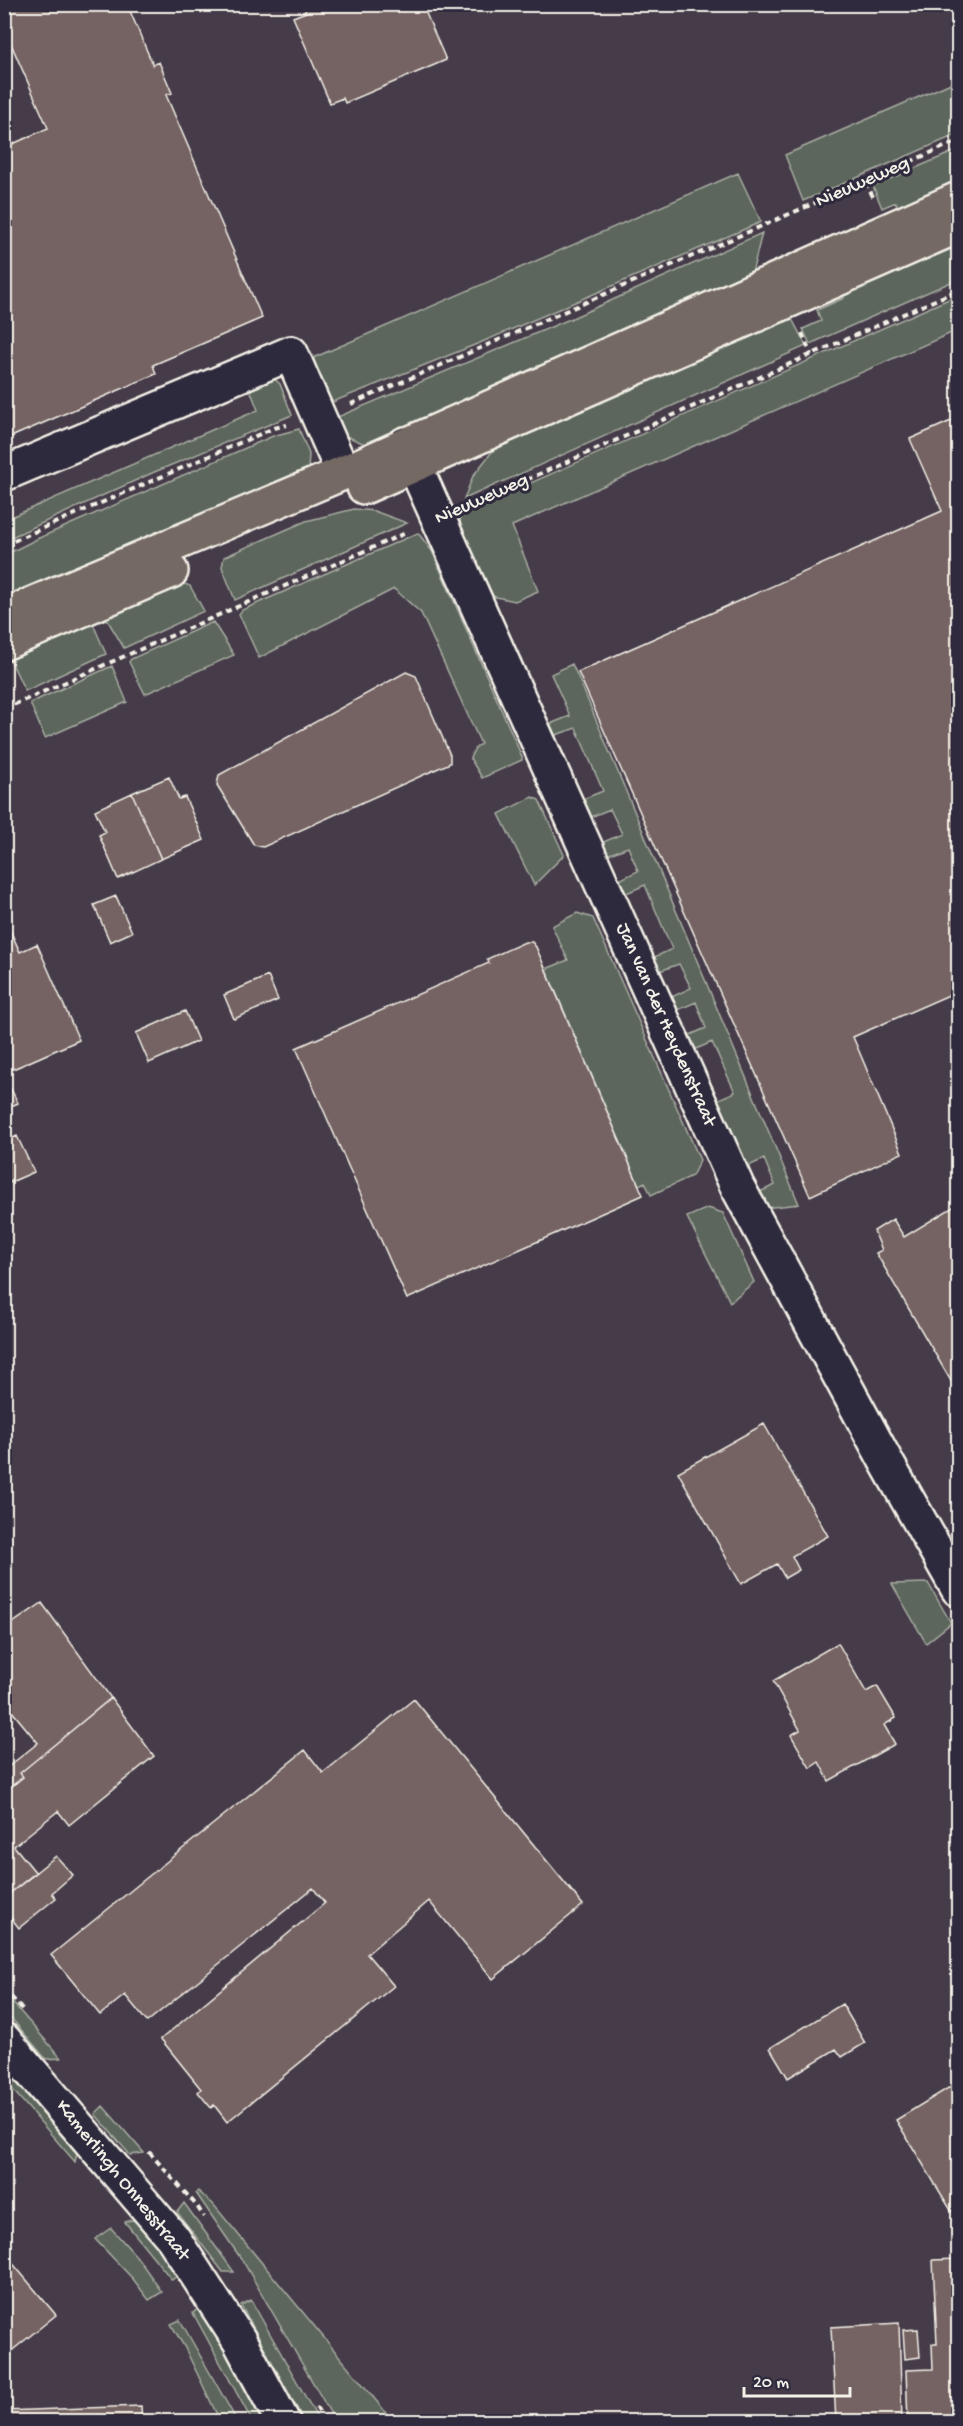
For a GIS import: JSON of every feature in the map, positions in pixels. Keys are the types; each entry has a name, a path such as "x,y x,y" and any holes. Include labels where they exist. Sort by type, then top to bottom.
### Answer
{"main road":[{"path":"4,643 958,199"},
{"path":"4,616 344,473 410,455 958,226"}],"street":[{"path":"4,474 291,354 344,473"},
{"name":"Jan van der Heydenstraat","path":"410,455 737,1186 958,1589"},
{"name":"Kamerlingh Onnesstraat","path":"4,2040 173,2238 239,2340 283,2421"}],"path":[{"name":"Nieuweweg","path":"4,545 274,428 318,417 391,388 958,141"},
{"name":"Nieuweweg","path":"4,709 958,290"}],"shaded area":[{"path":"5,5 958,5 958,2421 5,2421"}],"green space":[{"path":"958,80 958,134 803,201 785,155"},
{"path":"958,150 958,187 900,212 896,202 882,208 873,186"},
{"path":"738,173 761,222 482,342 330,403 313,358"},
{"path":"762,233 751,277 367,445 346,436 335,418 570,319"},
{"path":"958,236 958,279 810,344 803,329 821,321 817,310 844,298 840,287"},
{"path":"958,295 958,330 512,526 538,591 515,601 487,595 461,538 460,514"},
{"path":"782,313 786,322 792,319 806,346 464,499 473,476 502,439"},
{"path":"272,377 280,384 292,415 152,473 5,540 4,520 258,410 251,392 251,385"},
{"path":"299,429 309,454 308,471 5,603 5,555 273,436"},
{"path":"354,509 374,511 407,523 235,600 222,567 224,557 306,521"},
{"path":"418,533 432,551 522,757 522,760 482,778 470,758 475,748 481,744 421,613 394,589 259,658 239,614 242,610"},
{"path":"172,579 190,586 204,611 124,648 105,616"},
{"path":"82,619 94,626 106,654 25,691 9,657"},
{"path":"213,622 234,655 145,694 129,662 131,659"},
{"path":"572,664 799,1204 764,1208 751,1196 775,1185 764,1159 740,1170 710,1103 735,1092 712,1042 687,1053 681,1039 706,1028 696,1002 671,1013 665,1000 691,988 679,964 654,973 648,960 672,949 645,885 622,895 615,882 638,871 628,847 602,857 597,845 622,834 610,809 586,819 578,801 603,791 576,728 550,737 545,726 570,716 551,674"},
{"path":"112,666 127,702 45,738 30,703"},
{"path":"532,797 539,800 564,855 534,885 499,814"},
{"path":"577,913 593,918 700,1160 692,1176 651,1195 645,1182 639,1185 546,969 568,960 552,926"},
{"path":"708,1208 723,1213 754,1282 730,1302 687,1217"},
{"path":"928,1583 951,1623 926,1643 892,1584"},
{"path":"5,1994 61,2058 46,2059 5,2011"},
{"path":"4,2065 78,2149 75,2162 5,2081"},
{"path":"103,2106 144,2153 130,2155 95,2114"},
{"path":"198,2191 213,2204 393,2421 335,2421 244,2263 196,2193"},
{"path":"184,2203 234,2272 223,2272 177,2212"},
{"path":"131,2220 140,2222 180,2273 172,2280 125,2222"},
{"path":"111,2228 137,2257 162,2292 149,2300 133,2279 95,2239"},
{"path":"251,2300 319,2421 304,2421 241,2305"},
{"path":"201,2306 264,2421 252,2421 193,2313"},
{"path":"180,2320 237,2421 220,2421 171,2324"}],"building":[{"path":"4,4 127,4 153,65 159,62 172,93 166,95 262,318 153,365 156,374 4,440 4,148 48,128 4,28"},
{"path":"303,4 422,4 446,60 345,103 343,98 330,103 293,17 306,12"},
{"path":"958,418 958,991 853,1037 902,1153 810,1196 578,672 942,511 910,439"},
{"path":"406,672 416,676 450,755 450,763 263,847 254,845 217,785 219,775"},
{"path":"169,777 179,799 185,797 204,840 161,859 132,793"},
{"path":"132,793 161,859 118,879 99,835 105,832 95,810"},
{"path":"116,896 132,932 110,942 94,905"},
{"path":"4,917 20,952 37,944 79,1040 4,1073"},
{"path":"525,942 532,942 536,947 643,1195 407,1299 296,1048 489,963 487,959"},
{"path":"268,976 278,1000 234,1019 224,995"},
{"path":"185,1011 198,1041 149,1063 136,1033"},
{"path":"11,1089 18,1103 4,1109 4,1092"},
{"path":"17,1136 34,1172 4,1185 4,1142"},
{"path":"958,1204 958,1393 876,1253 882,1250 874,1231 893,1219 904,1237"},
{"path":"764,1424 828,1536 792,1556 799,1570 785,1578 777,1564 741,1584 678,1472"},
{"path":"42,1603 111,1698 20,1773 23,1777 10,1788 4,1781 4,1770 38,1743 6,1704 4,1705 4,1629"},
{"path":"838,1643 866,1692 877,1686 896,1718 884,1725 895,1744 829,1781 819,1762 810,1768 791,1735 800,1730 773,1681"},
{"path":"111,1698 154,1756 69,1825 58,1811 14,1846 36,1873 4,1898 4,1792 23,1777 20,1773"},
{"path":"414,1699 583,1905 493,1979 429,1901 367,1954 394,1986 227,2122 214,2105 211,2108 198,2092 201,2089 161,2039 325,1903 313,1888 147,2022 125,1995 100,2015 51,1955 305,1750 323,1773"},
{"path":"56,1856 73,1875 52,1893 56,1898 19,1928 4,1909 4,1898"},
{"path":"842,2004 865,2043 842,2057 836,2049 788,2078 770,2048"},
{"path":"958,2082 958,2208 952,2212 896,2120"},
{"path":"4,2253 56,2315 4,2357"},
{"path":"958,2259 958,2422 908,2422 906,2370 933,2369 932,2344 937,2344 933,2260"},
{"path":"899,2323 902,2422 836,2422 831,2327"},
{"path":"918,2329 920,2357 905,2359 903,2330"},
{"path":"141,2406 142,2422 5,2422 4,2411"}]}
